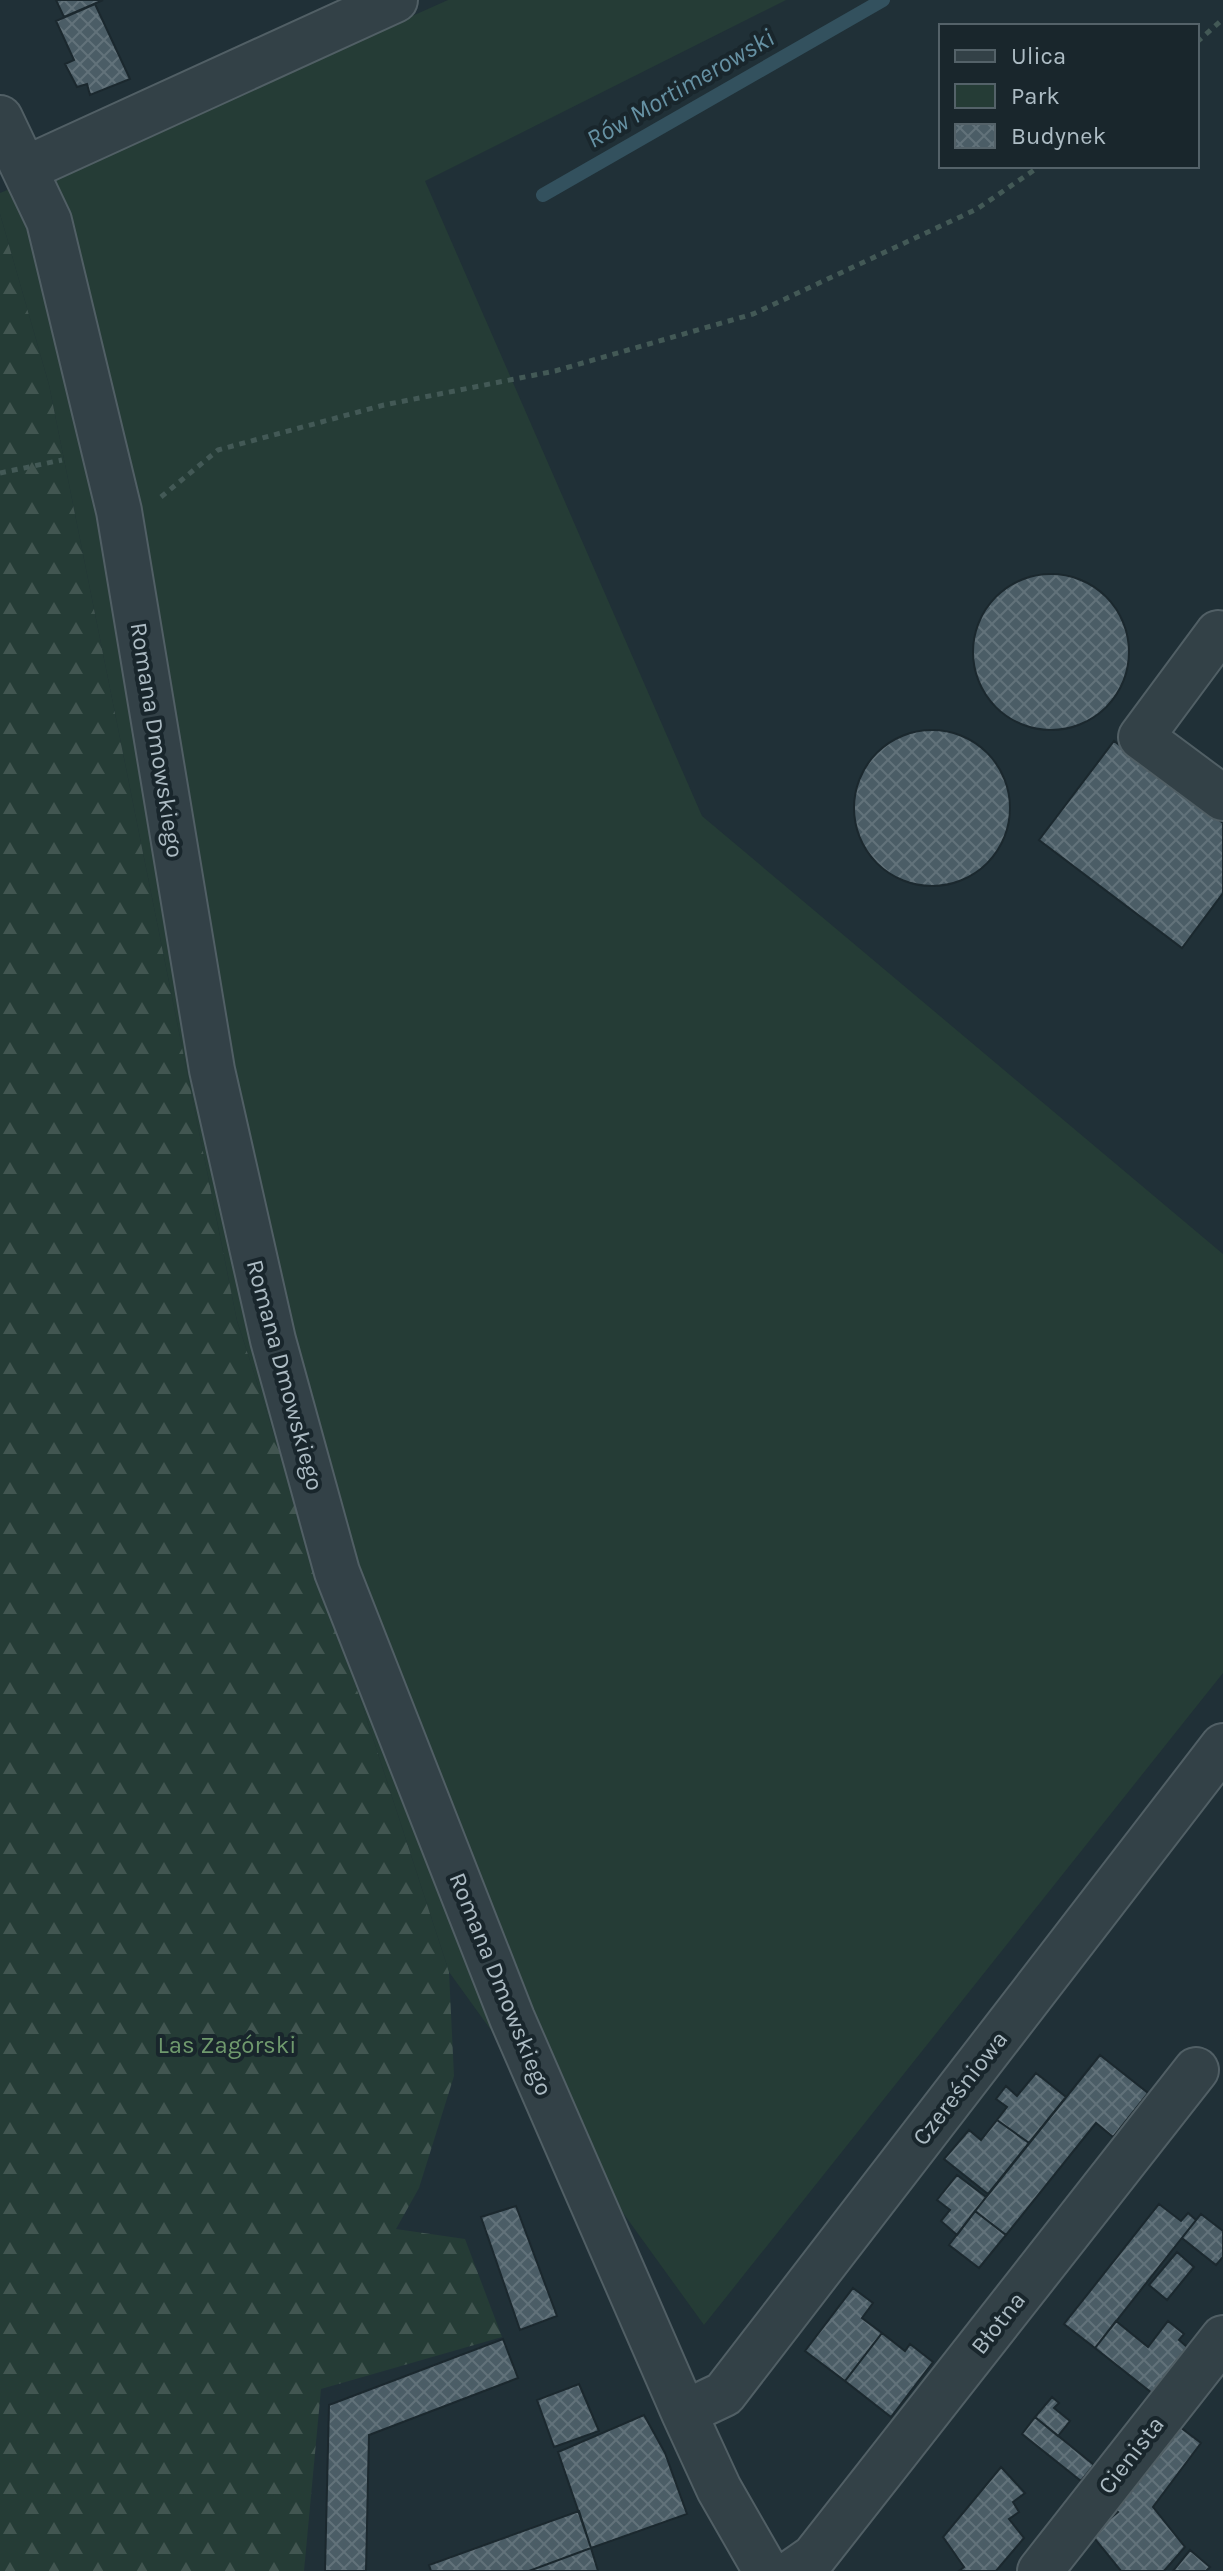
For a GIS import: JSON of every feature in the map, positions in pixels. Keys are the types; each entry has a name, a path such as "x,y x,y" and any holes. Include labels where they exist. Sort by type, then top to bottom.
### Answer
{"street":[{"path":"25,169 395,0"},
{"name":"Romana Dmowskiego","path":"0,118 49,221 119,511 212,1070 273,1340 337,1572 512,2018 684,2413 719,2489 766,2571"},
{"path":"1221,632 1141,737 1223,798"},
{"name":"Czereśniowa","path":"684,2413 724,2394 1223,1746"},
{"name":"Błotna","path":"794,2571 814,2557 1196,2070"},
{"name":"Cienista","path":"1040,2571 1223,2338"}],"path":[{"path":"1199,40 1223,19"},
{"path":"119,511 151,505 218,450 384,405 555,371 753,314 977,209 1037,168"},
{"path":"0,473 105,451"}],"green space":[{"path":"448,0 786,0 425,181 702,816 1223,1254 1223,1673 704,2325 449,1972 237,1321 49,385 0,214 0,193 264,82"},
{"name":"Las Zagórski","path":"0,214 49,385 237,1321 449,1972 454,2076 419,2188 396,2229 465,2239 502,2337 321,2389 304,2571 0,2571"}],"building":[{"path":"56,0 103,0 64,17"},
{"path":"95,4 130,79 90,95 87,84 77,87 65,64 74,60 56,21"},
{"path":"1051,574 1081,580 1106,597 1123,622 1129,652 1123,682 1106,707 1081,724 1051,730 1021,724 996,707 979,682 973,652 979,622 996,597 1021,580"},
{"path":"932,730 962,736 987,753 1004,778 1010,808 1004,838 987,863 962,880 932,886 902,880 877,863 860,838 854,808 860,778 877,753 902,736"},
{"path":"1114,741 1223,823 1223,893 1182,948 1039,840"},
{"path":"1100,2055 1148,2093 1113,2137 1096,2123 1006,2235 975,2211"},
{"path":"1036,2073 1066,2097 1029,2143 997,2120 1007,2107 996,2099 1006,2086 1017,2096"},
{"path":"997,2120 1029,2143 988,2194 944,2159 969,2130 981,2140"},
{"path":"957,2175 986,2197 957,2235 941,2221 950,2210 937,2200"},
{"path":"1159,2204 1181,2221 1188,2213 1196,2220 1095,2348 1064,2324"},
{"path":"516,2206 557,2316 520,2330 481,2217"},
{"path":"975,2211 1006,2235 979,2268 949,2245"},
{"path":"1201,2214 1223,2231 1223,2257 1216,2265 1182,2238"},
{"path":"1177,2252 1194,2267 1167,2300 1149,2285"},
{"path":"853,2288 873,2303 862,2318 882,2333 845,2381 805,2351"},
{"path":"1116,2321 1148,2347 1168,2321 1184,2334 1179,2340 1187,2347 1152,2393 1095,2348"},
{"path":"882,2333 905,2351 910,2344 933,2362 891,2417 845,2381"},
{"path":"503,2339 518,2378 369,2435 366,2571 325,2571 329,2405"},
{"path":"579,2384 599,2431 554,2447 537,2400"},
{"path":"1052,2397 1059,2403 1054,2408 1070,2421 1058,2436 1035,2417"},
{"path":"644,2415 665,2453 687,2514 591,2548 558,2452"},
{"path":"1035,2417 1094,2465 1081,2481 1022,2434"},
{"path":"1176,2424 1201,2443 1153,2507 1185,2547 1164,2571 1121,2571 1091,2534 1118,2512 1112,2507"},
{"path":"1001,2467 1025,2493 1013,2502 1019,2512 1009,2519 1024,2538 996,2571 959,2571 964,2567 943,2537"},
{"path":"579,2511 591,2548 529,2571 431,2571 429,2565"},
{"path":"591,2548 598,2571 529,2571"},
{"path":"1190,2550 1210,2567 1206,2571 1173,2571"}],"waterway":[{"name":"Rów Mortimerowski","path":"543,195 883,0"}]}
